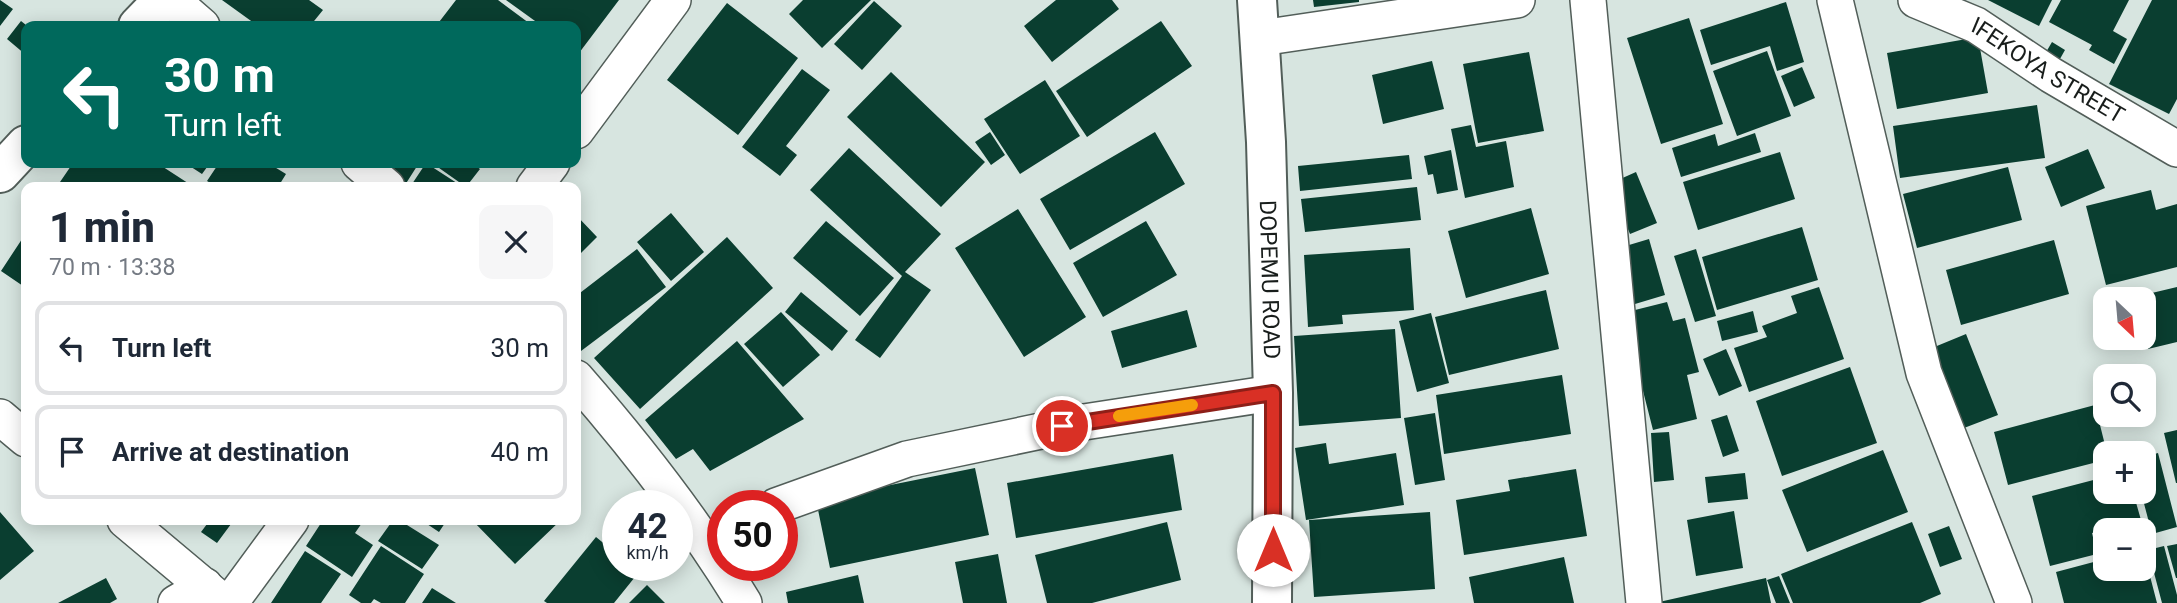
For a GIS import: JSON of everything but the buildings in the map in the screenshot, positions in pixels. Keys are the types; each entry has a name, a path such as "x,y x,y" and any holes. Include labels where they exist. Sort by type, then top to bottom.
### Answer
{"main road":[{"path":"143,21 163,0"},
{"name":"DOPEMU ROAD","path":"1257,0 1261,38 1273,393 1272,603"},
{"path":"0,173 21,150"}],"street":[{"path":"172,0 196,21"},
{"path":"581,124 673,0"},
{"path":"1261,38 1517,0"},
{"path":"1588,0 1644,603"},
{"path":"1835,0 1924,373 2014,603"},
{"name":"IFEKOYA STREET","path":"1916,0 1976,24 2051,75 2177,149"},
{"path":"365,168 381,182"},
{"path":"581,384 707,524"},
{"path":"798,498 906,459 1084,422 1273,393"},
{"path":"0,417 21,435"},
{"path":"131,525 220,597"},
{"path":"176,603 220,597 286,525"},
{"path":"734,581 744,603"}],"slow traffic":[{"path":"1119,416 1192,405"}],"route":[{"path":"1062,426 1273,393 1273,550"}]}
